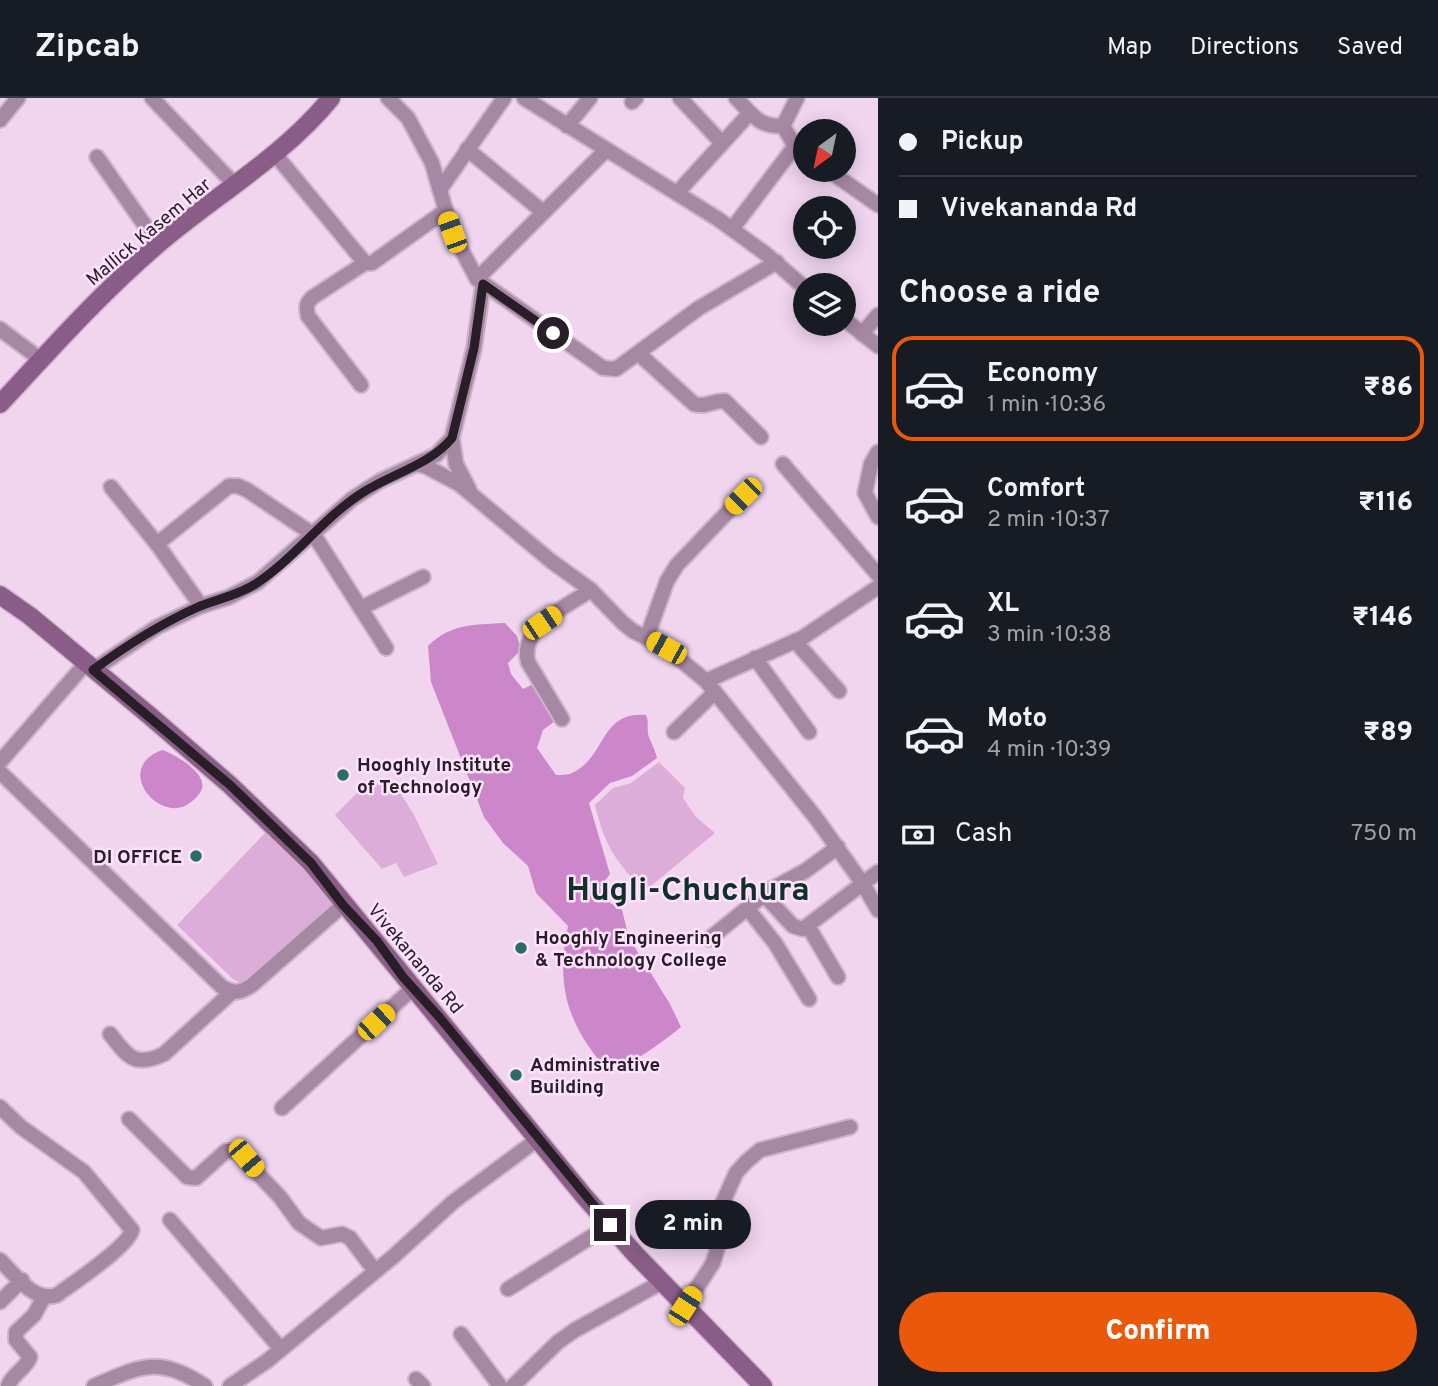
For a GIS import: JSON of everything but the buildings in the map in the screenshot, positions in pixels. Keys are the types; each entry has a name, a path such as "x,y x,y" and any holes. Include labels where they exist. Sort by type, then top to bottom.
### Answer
{"street":[{"path":"0,120 18,98"},
{"path":"152,98 235,185"},
{"name":"Mallick Kasem Har","path":"0,404 40,359 158,244 274,153 331,98"},
{"path":"388,98 408,118 421,141 441,188 445,211 461,250 480,281 603,368 616,369 699,308 777,262"},
{"path":"441,188 504,98"},
{"path":"524,98 732,229 793,277"},
{"path":"566,126 590,98"},
{"path":"680,98 722,143"},
{"path":"736,98 760,122 769,127 783,126"},
{"path":"783,126 797,98"},
{"path":"677,193 750,113"},
{"path":"783,126 793,140"},
{"path":"467,149 543,212"},
{"path":"473,496 456,464 452,438 474,348 480,281 543,212 606,150"},
{"path":"274,153 365,263"},
{"path":"97,157 158,244"},
{"path":"732,229 793,158"},
{"path":"845,182 878,205"},
{"path":"361,385 308,316 306,310 309,300 365,263 372,263 445,211"},
{"path":"862,334 878,315"},
{"path":"0,329 40,359"},
{"path":"856,329 878,346"},
{"path":"639,354 694,404 701,407 717,400 725,401 761,437"},
{"path":"0,762 89,666 157,627 258,582 352,499 380,481 436,455 452,438"},
{"path":"878,452 871,464 865,493 878,517"},
{"path":"417,464 447,477 473,496 551,561 592,590 623,623 679,657 710,687 838,847 878,910"},
{"path":"783,464 878,575"},
{"path":"157,544 229,486 247,490 314,535 386,648"},
{"path":"111,487 157,544 201,606"},
{"path":"647,637 667,581 677,565 743,496"},
{"path":"361,608 423,578"},
{"path":"562,719 528,662 527,642 542,623 592,590"},
{"name":"Vivekananda Rd","path":"0,595 30,616 150,716 279,829 377,941 413,988 635,1254 764,1386"},
{"path":"674,732 710,687 755,659 810,634 874,595"},
{"path":"795,641 839,691"},
{"path":"755,659 808,732"},
{"path":"0,772 222,987 232,992 241,992 252,985 343,905"},
{"path":"709,939 764,895 805,871 838,847"},
{"path":"764,895 799,929 808,926 878,872"},
{"path":"747,908 775,943 809,999"},
{"path":"808,926 838,977"},
{"path":"282,1108 413,988"},
{"path":"110,1034 134,1060 156,1058 164,1054 232,992"},
{"path":"0,1107 21,1127 85,1172 132,1230 132,1234 122,1245 57,1295 44,1297 34,1293 0,1260"},
{"path":"129,1119 187,1177 196,1178 226,1151 236,1151 246,1158 280,1196 299,1223 321,1238 342,1234 350,1238 375,1271"},
{"path":"685,1306 713,1264 720,1240 726,1195 736,1173 760,1150 849,1127"},
{"path":"230,1386 281,1349 453,1202 538,1139"},
{"path":"170,1220 281,1349"},
{"path":"508,1289 610,1225"},
{"path":"0,1303 22,1280"},
{"path":"513,1386 558,1342 575,1330 662,1282"},
{"path":"8,1386 29,1362 30,1357 16,1340 16,1332 34,1315 44,1297"},
{"path":"461,1334 500,1386"},
{"path":"94,1386 149,1366 171,1368 200,1385"}],"shaded area":[{"path":"505,623 517,636 521,650 508,663 511,674 523,689 533,684 555,721 543,730 537,748 556,775 570,774 583,766 611,727 631,716 646,715 648,734 657,758 632,776 610,783 589,803 610,874 600,887 607,901 622,910 629,938 670,1004 681,1027 647,1052 609,1072 583,1038 568,1005 563,968 568,926 536,893 528,866 503,843 484,817 431,682 428,646 437,638 463,627"},
{"path":"162,750 189,765 202,783 202,789 197,796 179,808 156,802 146,792 141,781 141,770 147,759"},
{"path":"659,762 685,788 683,798 696,817 715,833 645,891 612,852 595,805 613,788 631,783"},
{"path":"390,777 413,813 438,864 404,877 396,863 382,869 335,815 358,792"},
{"path":"267,831 340,905 245,985 233,979 177,925"}],"place":[{"name":"Hooghly Institute of Technology","path":"343,775"},
{"name":"DI OFFICE","path":"196,856"},
{"name":"Hooghly Engineering & Technology College","path":"521,948"},
{"name":"Administrative Building","path":"516,1075"}],"district":[{"name":"Hugli-Chuchura","path":"688,888"}],"route":[{"path":"553,333 483,284 474,348 452,438 444,448 427,460 393,474 352,499 258,582 157,627 93,670 230,785 279,829 311,863 610,1225"}]}
